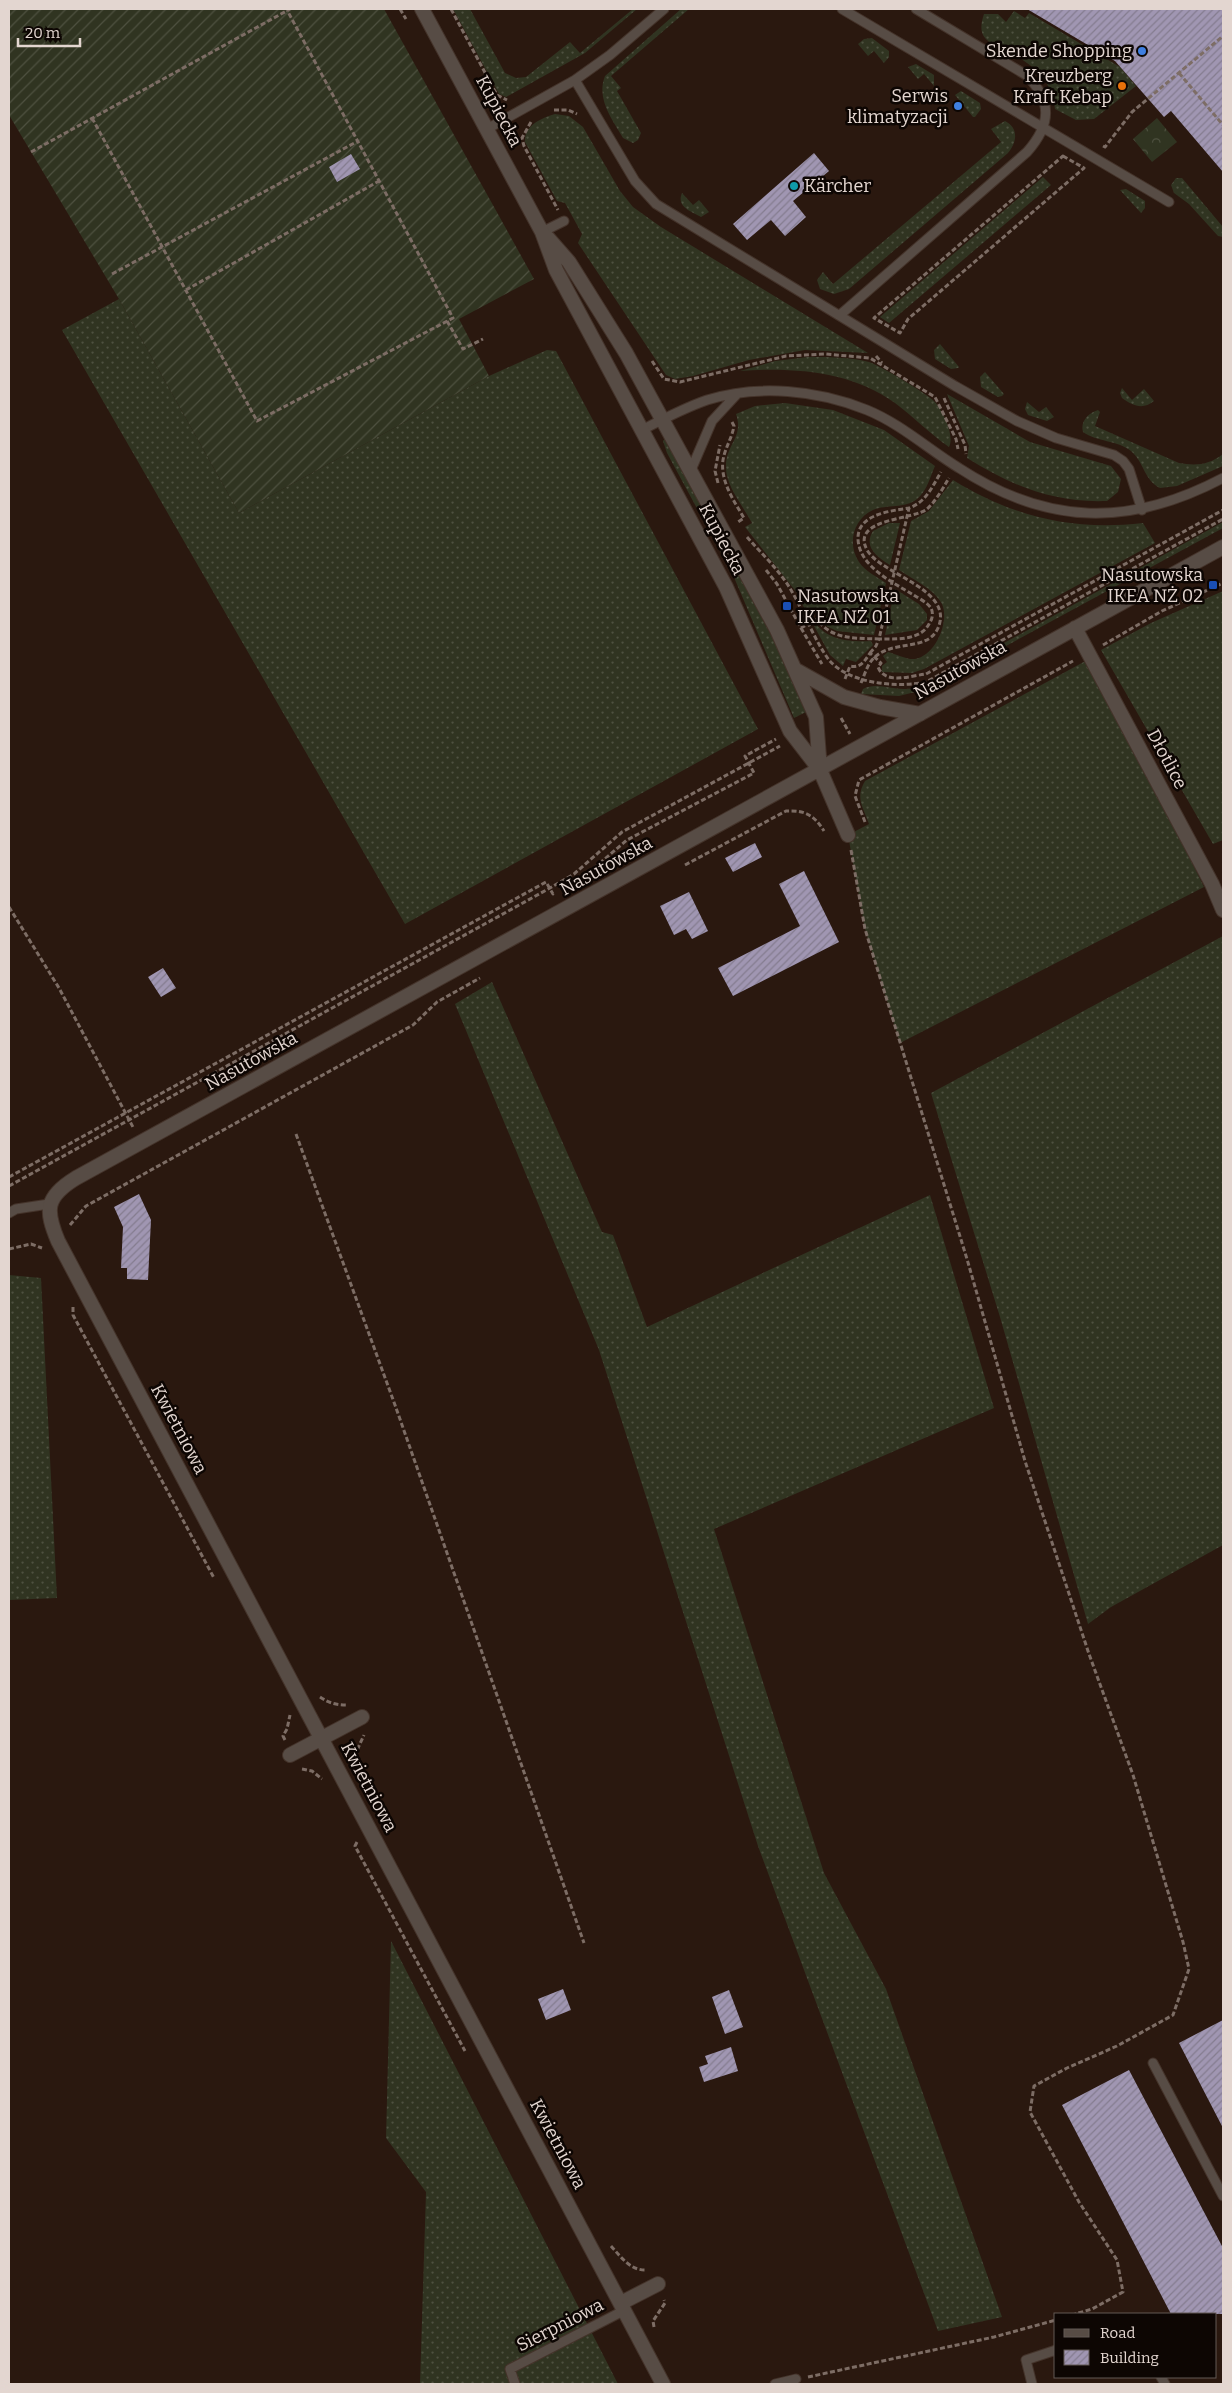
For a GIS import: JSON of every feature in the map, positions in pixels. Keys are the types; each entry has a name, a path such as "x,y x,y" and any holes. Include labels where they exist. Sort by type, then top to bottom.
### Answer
{"street":[{"name":"Kupiecka","path":"422,9 542,232 556,270 726,587 786,723 794,738 820,770"},
{"name":"Kupiecka","path":"542,232 569,262 663,419 762,600 796,670 818,725 820,770"},
{"name":"Nasutowska","path":"49,1204 64,1185 820,770 1223,546"},
{"name":"Dłotlice","path":"1075,628 1212,884 1223,910"},
{"path":"796,670 828,689 854,701 920,714"},
{"path":"820,770 848,835"},
{"name":"Kwietniowa","path":"49,1204 48,1214 58,1241 663,2384"},
{"path":"290,1755 362,1717"},
{"path":"623,2306 658,2284"}],"lane":[{"path":"487,129 575,80 610,55 664,9"},
{"path":"842,9 1169,202"},
{"path":"840,315 1027,152 1045,128 1044,102 1041,92 1026,75 916,9"},
{"path":"575,80 634,181 644,193 679,218 1017,422 1056,438 1114,455 1123,461 1129,469 1142,510"},
{"path":"542,232 564,221"},
{"path":"642,430 708,400 737,394 785,392 810,394 844,402 895,424 957,467 1010,496 1046,508 1098,513 1142,510 1183,498 1223,478"},
{"path":"691,470 704,437 717,416 737,394"},
{"path":"9,1213 16,1209 49,1204"},
{"path":"1153,2063 1223,2196"},
{"name":"Sierpniowa","path":"515,2384 510,2369 623,2306"},
{"path":"1032,2384 1026,2360 1054,2351"},
{"path":"775,2384 796,2380"}],"path":[{"path":"451,9 497,95 506,100 512,99"},
{"path":"31,152 92,118 289,10 453,318 257,421 92,118"},
{"path":"1105,147 1132,112 1223,36"},
{"path":"1179,73 1223,125"},
{"path":"548,112 568,110 581,116"},
{"path":"534,119 522,138 524,146 564,221"},
{"path":"112,274 358,142"},
{"path":"1063,156 1084,168 908,319 900,333 874,318 1063,156"},
{"path":"186,290 379,181"},
{"path":"447,321 463,349 483,339"},
{"path":"871,350 882,363"},
{"path":"648,354 664,379 680,382 750,363 807,354 870,358 882,363 935,397 956,439 958,449"},
{"path":"928,386 936,391"},
{"path":"818,725 850,708 872,660 880,653 891,647 915,644 928,639 938,628 939,607 928,594 876,561 866,548 866,538 870,529 880,522 916,515 927,509 966,454 965,446 943,396"},
{"path":"717,416 725,429 716,465 718,484"},
{"path":"730,419 734,426 722,461 723,473 726,485 744,518 732,524"},
{"path":"801,628 817,619 822,626 845,637 879,639 908,638 928,628 933,618 931,608 923,600 892,582 869,564 858,545 858,534 862,526 880,513 918,505 926,497 942,472"},
{"path":"870,653 879,639 909,508"},
{"path":"1097,580 1223,510"},
{"path":"734,514 741,527"},
{"path":"744,533 790,588 830,660 845,672 863,678 882,684 908,685 926,682 1223,518"},
{"path":"765,568 777,584 827,670"},
{"path":"865,822 855,796 859,780 1162,611 1223,582"},
{"path":"840,718 850,734"},
{"path":"9,1186 550,888 574,874 622,832 794,738"},
{"path":"754,772 757,778"},
{"path":"682,866 786,811 799,810 813,816 824,831"},
{"path":"848,835 865,929 967,1259 1025,1461 1089,1654 1132,1775 1183,1942 1189,1969 1173,2015 1117,2046 1067,2068 1034,2086 1030,2112 1079,2202 1117,2260 1123,2292 1092,2309 1078,2313"},
{"path":"9,1177 546,882"},
{"path":"9,907 59,988 141,1142"},
{"path":"70,1230 69,1225 86,1206 413,1025 437,1002 480,978"},
{"path":"296,1134 398,1415 584,1943"},
{"path":"9,1249 31,1244 44,1249"},
{"path":"72,1315 74,1299"},
{"path":"796,2380 994,2337 1054,2321"}],"green space":[{"path":"9,9 384,9 534,279 459,319 489,376 239,513 119,299 9,115"},
{"path":"453,9 470,9 505,73 516,78 526,77 570,42 580,53 633,9 637,9 585,53 506,97 499,94"},
{"path":"681,9 689,9 611,76 621,88 617,91 641,133 638,140 633,143 623,138 606,108 602,93 605,76"},
{"path":"1014,11 1025,18 1029,13 1120,67 1136,86 1094,119 1076,120 1055,109 1049,89 1038,73 1023,60 984,37 982,24 984,14 998,14 1006,22"},
{"path":"872,38 889,51 889,57 884,63 874,51 868,56 858,44 864,39"},
{"path":"916,64 934,75 934,86 924,74 918,79 908,67"},
{"path":"961,91 980,103 981,109 975,117 955,95"},
{"path":"555,114 569,116 583,127 620,191 633,207 661,227 868,353 805,350 749,360 693,376 675,379 666,375 578,243 582,234 565,203 557,201 525,142 527,131 535,123"},
{"path":"1157,118 1177,142 1152,162 1133,139"},
{"path":"1005,121 1013,127 1015,136 1015,140 1008,153 849,289 834,294 820,289 817,280 823,272 833,284 1001,142 991,129"},
{"path":"1043,177 1051,185 889,323 880,317"},
{"path":"1176,178 1182,178 1223,227 1223,237 1218,236 1189,204 1174,193 1171,185"},
{"path":"1126,189 1145,201 1145,208 1141,213 1120,190"},
{"path":"682,193 693,205 699,200 709,212 701,217 686,208 681,202"},
{"path":"119,299 239,513 489,376 547,350 556,351 758,729 405,924 62,330"},
{"path":"940,344 958,368 951,369 935,359 934,350"},
{"path":"808,357 846,358 869,362 913,386 935,402 941,411 949,430 949,447 895,403 878,392 860,384 841,378 801,371 740,371 775,361"},
{"path":"985,372 1004,394 1002,396 998,397 981,387 980,377"},
{"path":"1122,388 1132,400 1144,389 1154,401 1142,406 1134,405 1122,398 1120,393"},
{"path":"947,394 1030,442 1111,466 1121,479 1118,492 1107,501 1087,501 1051,496 1000,477 984,468 967,458 969,446"},
{"path":"1027,402 1039,412 1046,407 1054,417 1047,421 1028,415 1025,409"},
{"path":"785,403 833,410 884,430 935,466 926,488 917,499 907,504 873,510 861,519 854,533 853,548 859,562 868,571 886,583 874,635 837,631 824,625 816,611 808,616 797,593 745,527 752,523 731,488 726,473 727,458 738,429 736,414 755,406"},
{"path":"1098,410 1100,412 1095,426 1179,463 1202,464 1223,454 1223,466 1177,486 1160,488 1147,476 1139,460 1131,451 1120,445 1094,438 1083,432 1082,428 1086,418"},
{"path":"665,438 779,650 806,712 794,718 733,575 667,453 663,441"},
{"path":"953,480 998,503 1044,518 1067,523 1092,525 1143,523 1155,543 924,669 912,673 882,672 882,666 887,662 883,656 888,652 905,658 915,659 922,657 934,645 942,629 944,611 942,604 923,585 899,570 911,521 929,511"},
{"path":"1223,522 1223,528 927,689 899,696 861,694 863,689 873,686 906,689 939,679"},
{"path":"889,523 900,523 890,565 876,555 870,542 873,531"},
{"path":"895,589 919,604 927,614 927,620 917,630 885,635"},
{"path":"1223,591 1223,840 1213,844 1101,650 1151,623"},
{"path":"817,625 835,637 849,641 871,641 873,645 856,662 846,659 843,666 830,655 814,626"},
{"path":"1091,658 1204,887 900,1043 865,929 848,835 869,824 860,798 862,787 865,781"},
{"path":"1223,936 1223,1545 1111,1607 1088,1624 1000,1317 931,1093"},
{"path":"492,982 602,1232 613,1235 647,1327 930,1195 994,1408 714,1529 824,1873 886,1989 1002,2317 938,2331 758,1846 599,1350 455,1004"},
{"path":"9,1275 41,1278 57,1598 9,1600"},
{"path":"391,1941 618,2384 420,2384 426,2192 386,2138"}],"building":[{"path":"1027,9 1223,9 1223,172 1171,111 1164,117 1115,61"},
{"name":"Kärcher","path":"814,153 829,171 793,201 806,217 785,236 771,220 747,240 733,224"},
{"path":"351,154 360,169 337,182 329,167"},
{"path":"755,843 762,857 733,872 725,858"},
{"path":"804,871 839,942 733,996 718,968 800,926 779,884"},
{"path":"689,892 708,931 692,939 686,929 674,935 660,906"},
{"path":"163,968 176,988 161,997 148,977"},
{"path":"139,1194 151,1220 148,1280 127,1279 127,1268 121,1268 123,1227 114,1207"},
{"path":"563,1989 571,2010 546,2020 538,1999"},
{"path":"729,1990 743,2027 725,2034 712,1997"},
{"path":"1223,2020 1223,2128 1179,2043"},
{"path":"731,2047 738,2071 704,2082 699,2067 708,2064 705,2056"},
{"path":"1129,2070 1223,2248 1223,2314 1170,2313 1062,2105"}],"place":[{"name":"Skende Shopping","path":"1142,51"},
{"name":"Kreuzberg Kraft Kebap","path":"1122,86"},
{"name":"Serwis klimatyzacji","path":"958,106"},
{"name":"Kärcher","path":"794,186"},
{"name":"Nasutowska IKEA NŻ 02","path":"1213,585"},
{"name":"Nasutowska IKEA NŻ 01","path":"787,606"}]}
